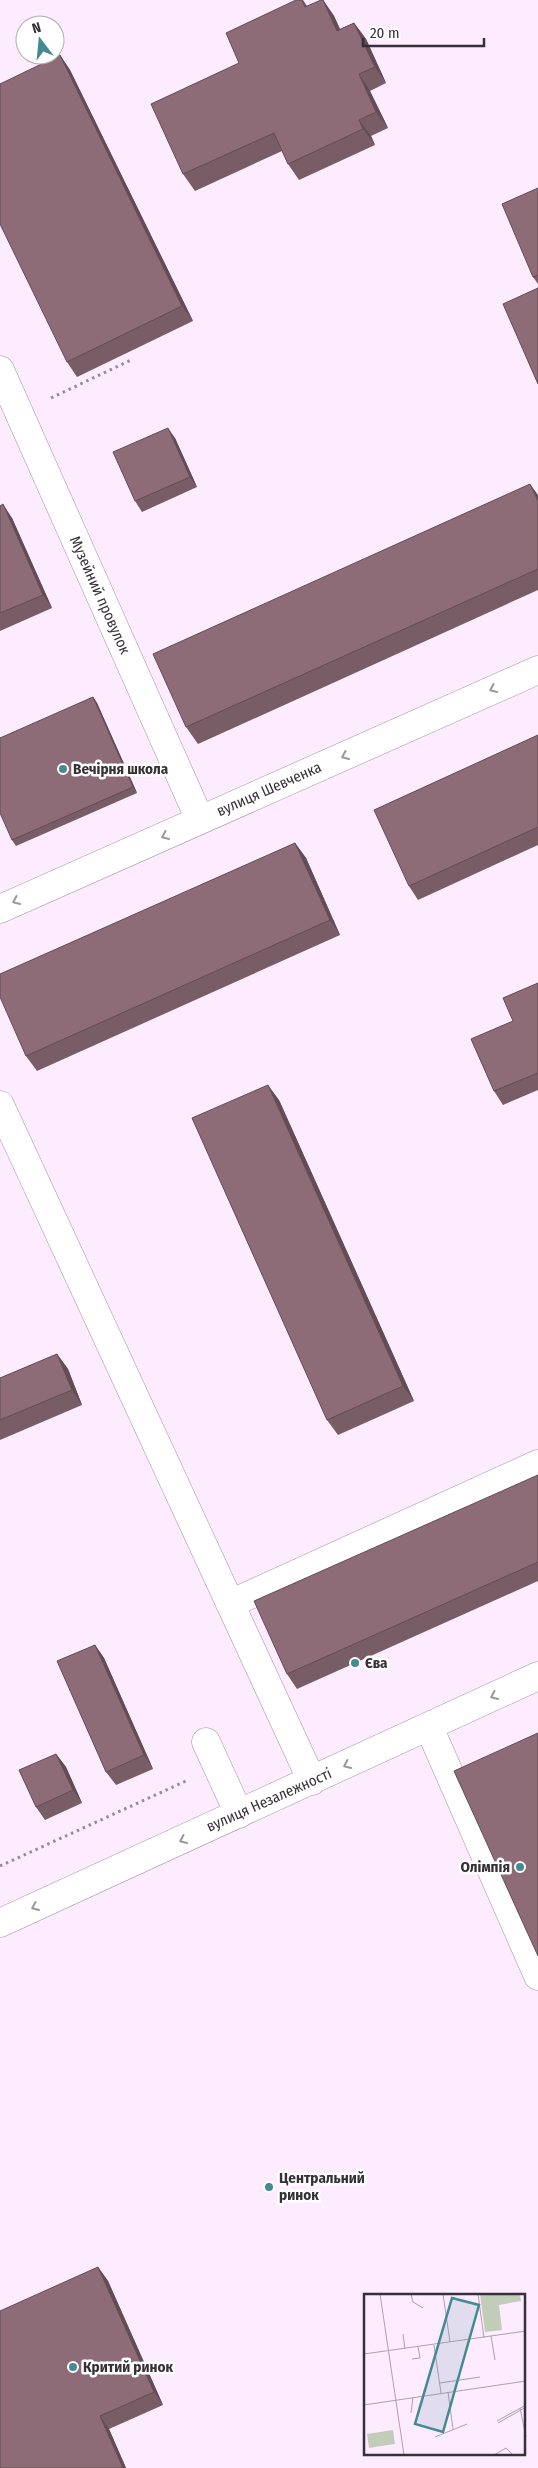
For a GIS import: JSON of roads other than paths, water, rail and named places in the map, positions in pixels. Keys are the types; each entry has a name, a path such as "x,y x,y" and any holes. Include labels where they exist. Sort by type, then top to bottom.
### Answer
{"street":[{"name":"Музейний провулок","path":"0,370 200,820"},
{"name":"вулиця Шевченка","path":"0,908 538,670"},
{"path":"0,1105 312,1781"},
{"path":"230,1604 538,1464"},
{"name":"вулиця Незалежності","path":"0,1923 538,1676"},
{"path":"429,1727 538,1976"},
{"path":"206,1742 239,1814"}],"place":[{"name":"Вечірня школа","path":"63,769"},
{"name":"Єва","path":"355,1663"},
{"name":"Олімпія","path":"520,1867"},
{"name":"Центральний ринок","path":"269,2187"},
{"name":"Критий ринок","path":"73,2367"}]}
